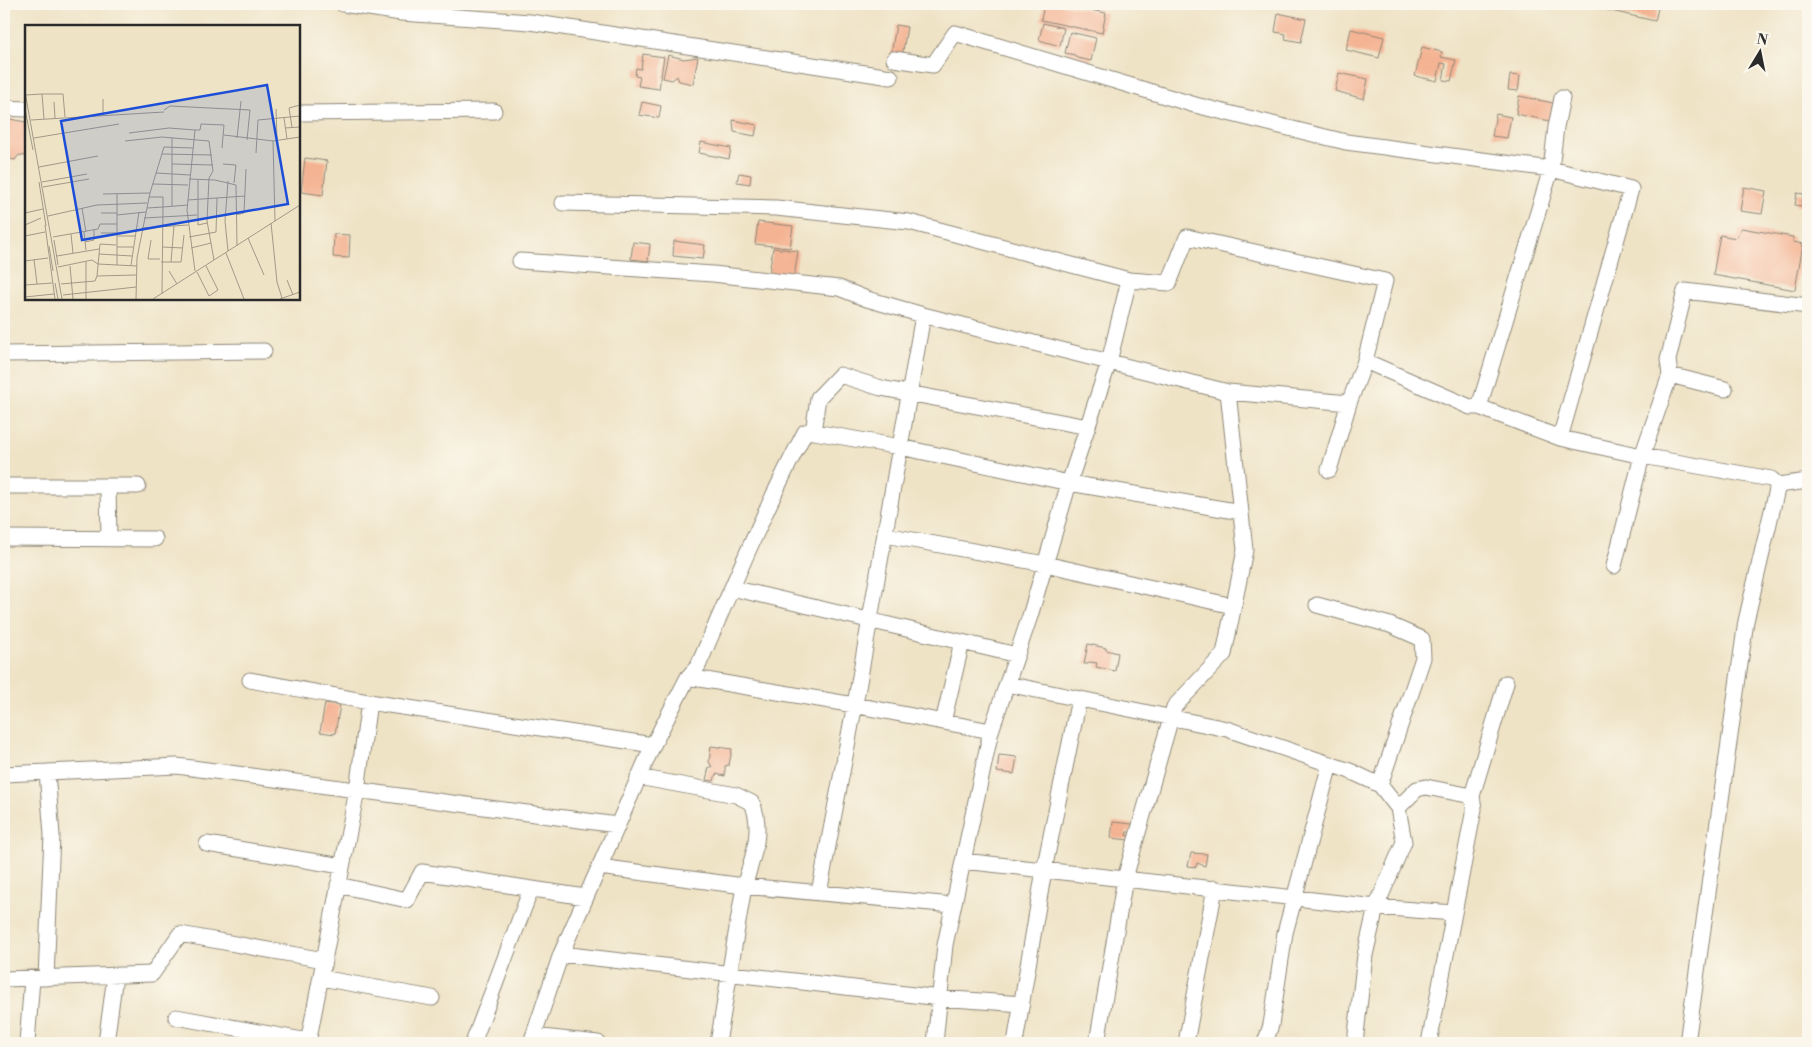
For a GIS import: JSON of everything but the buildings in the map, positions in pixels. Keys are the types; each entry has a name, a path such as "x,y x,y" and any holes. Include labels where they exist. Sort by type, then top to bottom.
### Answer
{"street":[{"path":"343,4 369,6 400,13 530,22 891,77"},
{"path":"894,58 933,65 955,33 1195,105 1346,142 1551,169 1631,188 1560,438"},
{"path":"1479,407 1551,169 1562,98"},
{"path":"4,108 25,109"},
{"path":"300,112 494,111"},
{"path":"563,202 776,208 909,222 1129,280 1169,283 1186,237 1385,282 1365,361 1349,404 1329,470"},
{"path":"520,262 713,274 839,288 867,299 923,315 1228,392 1349,404"},
{"path":"935,1043 945,945 991,731 1017,655 1069,483 1109,362 1129,280"},
{"path":"1614,566 1642,456 1670,375 1668,360 1685,291 1808,306"},
{"path":"819,893 870,621 923,315"},
{"path":"4,354 264,351"},
{"path":"1365,361 1470,407 1479,407 1560,438 1642,456 1771,479 1778,485 1808,481"},
{"path":"813,432 818,398 840,375 881,388 1088,427"},
{"path":"1670,375 1725,389"},
{"path":"1097,1043 1125,878 1174,707 1224,654 1234,606 1245,550 1228,392"},
{"path":"598,1043 532,1040 561,954 638,777 688,677 698,666 789,463 805,432 900,447 1069,483 1241,512"},
{"path":"1688,1043 1746,621 1778,485"},
{"path":"4,486 138,486"},
{"path":"108,486 109,539"},
{"path":"885,534 1045,564 1234,606"},
{"path":"4,538 155,539"},
{"path":"732,588 1017,655"},
{"path":"1316,605 1390,625 1422,639 1423,658 1380,785"},
{"path":"943,722 962,642"},
{"path":"688,677 854,704 991,731"},
{"path":"250,680 369,702 653,746"},
{"path":"1429,1043 1474,809 1472,796 1506,683"},
{"path":"1007,684 1227,729 1350,771 1380,785 1398,808 1404,842 1376,907 1366,956 1355,1043"},
{"path":"1015,1043 1044,870 1079,699"},
{"path":"176,1017 308,1042 357,790 369,702"},
{"path":"1265,1043 1270,1025 1285,933 1330,764"},
{"path":"4,774 177,766 617,825"},
{"path":"27,1043 39,978 52,835 47,772"},
{"path":"638,777 736,795 752,803 756,812 757,827 754,854 744,886 718,1043"},
{"path":"1398,808 1417,789 1426,786 1472,796"},
{"path":"207,844 342,866"},
{"path":"963,861 1376,907 1453,913"},
{"path":"599,867 744,886 953,905"},
{"path":"338,885 407,900 422,872 585,897"},
{"path":"1186,1043 1215,888"},
{"path":"473,1043 531,889"},
{"path":"4,979 152,974 180,934 324,960"},
{"path":"561,954 940,998 1022,1004"},
{"path":"106,1043 116,976"},
{"path":"320,978 432,998"}]}
